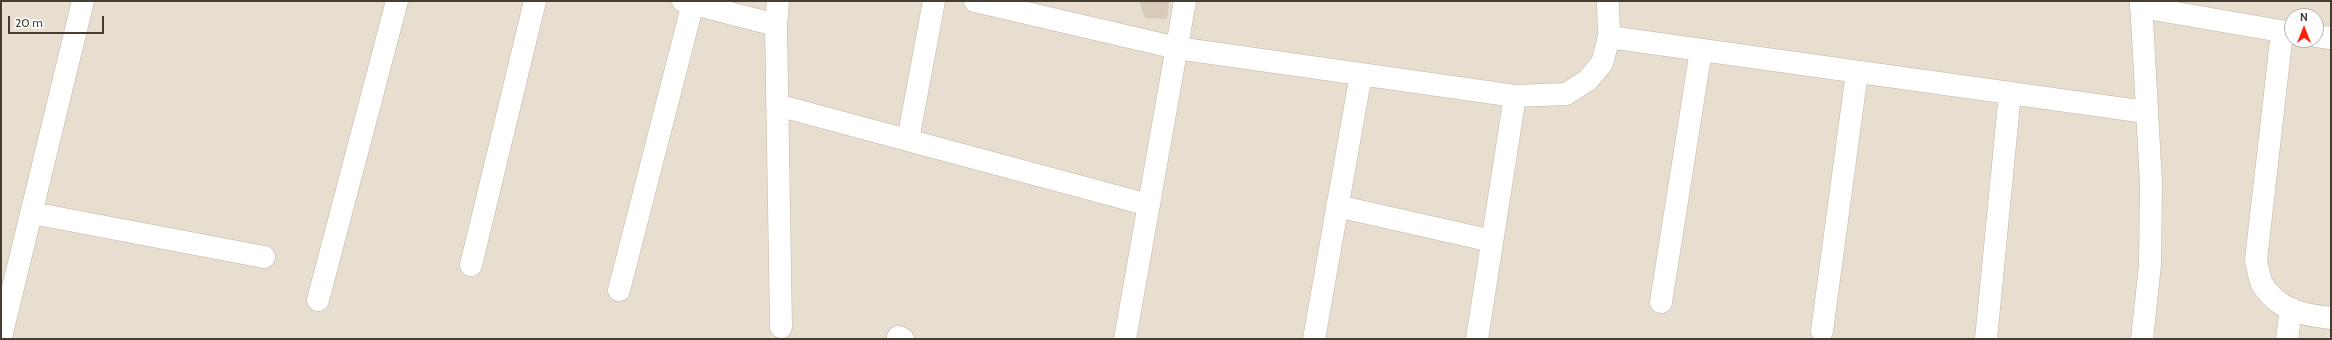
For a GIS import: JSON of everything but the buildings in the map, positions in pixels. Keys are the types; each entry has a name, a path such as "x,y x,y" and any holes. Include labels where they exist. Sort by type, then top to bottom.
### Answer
{"street":[{"path":"1,337 83,1"},
{"path":"318,300 397,1"},
{"path":"471,265 535,1"},
{"path":"778,1 776,25 781,327"},
{"path":"908,140 934,1"},
{"path":"975,1 1177,48 1515,96 1566,94 1588,80 1602,63 1609,37 1608,1"},
{"path":"1125,339 1185,1"},
{"path":"619,290 688,2 776,25"},
{"path":"2142,339 2150,266 2151,184 2141,4 2284,32"},
{"path":"1609,37 2146,112"},
{"path":"2285,48 2256,260 2262,283 2278,303 2307,316 2331,318"},
{"path":"1661,302 1701,50"},
{"path":"1822,331 1857,72"},
{"path":"1314,339 1361,74"},
{"path":"1986,339 2010,93"},
{"path":"1477,339 1515,96"},
{"path":"777,105 1149,205"},
{"path":"1337,206 1492,241"},
{"path":"32,213 264,257"},
{"path":"2287,339 2290,309"}],"shaded area":[{"path":"1,1 2331,1 2331,339 1,339"}]}
